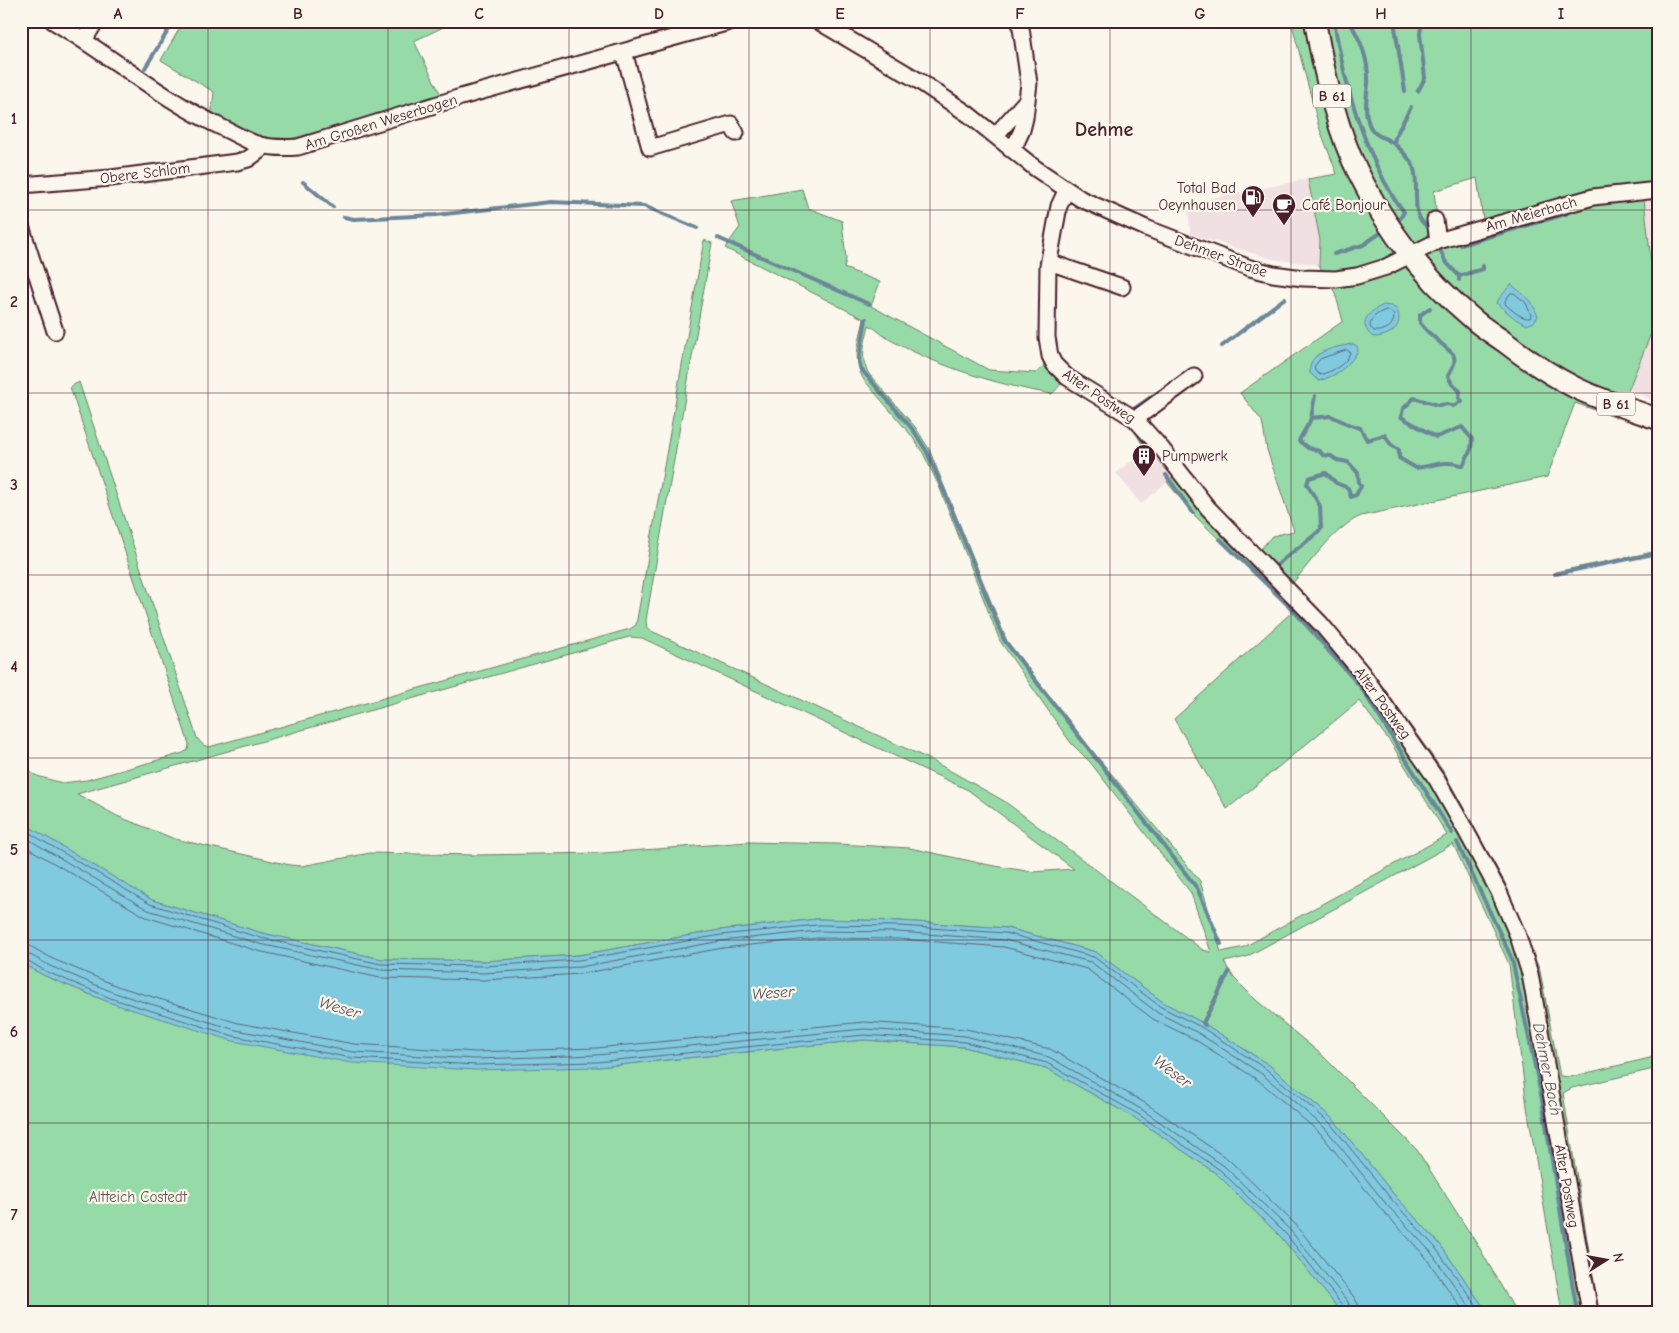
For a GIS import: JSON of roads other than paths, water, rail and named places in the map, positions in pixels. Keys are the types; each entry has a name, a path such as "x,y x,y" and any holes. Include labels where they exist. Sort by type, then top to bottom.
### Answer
{"main road":[{"name":"B 61","path":"1315,21 1334,105 1342,133 1356,169 1389,226 1409,255 1472,318 1526,358 1574,387 1596,397 1658,419"}],"street":[{"name":"Am Großen Weserbogen","path":"53,21 84,40 157,91 207,120 258,144 278,148 298,147 462,97 733,21"},
{"path":"84,40 96,21"},
{"name":"Dehmer Straße","path":"818,21 968,114 1010,149 1081,200 1146,228 1250,268 1272,274 1303,278 1336,279 1357,276 1386,267 1409,255"},
{"path":"1010,149 1017,141 1022,130 1029,83 1020,21"},
{"path":"620,54 626,58 650,148 731,124 736,133"},
{"path":"995,136 1026,101"},
{"name":"Obere Schlom","path":"21,185 111,178 237,162 248,159 259,151 258,144"},
{"name":"Alter Postweg","path":"1066,190 1059,206 1048,262 1047,337 1050,356 1054,364 1067,377 1135,419 1162,449 1208,508 1279,579 1334,638 1437,780 1499,892 1518,936 1530,974 1590,1312"},
{"name":"Am Meierbach","path":"1409,255 1438,241 1593,197 1658,190"},
{"path":"1435,220 1438,241"},
{"path":"21,226 55,331"},
{"path":"1048,262 1122,287"},
{"path":"1135,419 1194,376"}],"water":[{"path":"1511,284 1531,301 1538,316 1534,322 1527,325 1517,320 1496,303"},
{"path":"1384,305 1397,309 1399,321 1390,333 1373,337 1365,327 1366,318"},
{"path":"1353,344 1357,346 1358,350 1351,361 1337,373 1319,381 1310,373 1310,366 1318,355 1324,351"},
{"name":"Weser","path":"21,822 152,900 262,933 382,959 484,961 579,955 720,930 817,919 899,921 1007,928 1096,952 1164,1003 1203,1023 1269,1065 1334,1120 1396,1197 1439,1243 1487,1312 1341,1312 1282,1238 1217,1174 1135,1118 1046,1068 964,1047 864,1040 598,1067 476,1070 352,1063 233,1041 111,1003 45,976 21,963"}],"waterway":[{"path":"145,68 174,21"},
{"path":"1334,21 1343,68 1364,136 1383,179 1404,212 1398,222"},
{"path":"1349,21 1361,43 1366,59 1368,75 1366,112 1369,126 1377,135 1398,147 1412,163 1416,182 1418,215 1428,227"},
{"path":"1394,21 1405,91"},
{"path":"1418,91 1425,78 1420,34 1422,21"},
{"path":"1394,144 1395,137 1411,107"},
{"path":"303,182 333,207"},
{"path":"344,217 354,219 436,215 551,202 644,206 697,228"},
{"name":"Dehmer Bach","path":"1461,245 1566,214"},
{"path":"1334,254 1363,245 1379,234"},
{"path":"718,238 869,304"},
{"name":"Dehmer Bach","path":"1441,252 1445,261 1459,276 1459,280"},
{"path":"1459,276 1483,269 1483,266"},
{"path":"1222,346 1285,298"},
{"name":"Dehmer Bach","path":"1272,570 1321,529 1320,506 1307,484 1309,478 1326,473 1336,483 1348,488 1351,497 1356,495 1361,486 1358,473 1348,462 1323,455 1319,451 1308,448 1299,441 1311,418 1331,416 1360,428 1367,440 1385,435 1391,445 1399,450 1399,458 1416,468 1445,463 1463,466 1471,449 1472,439 1462,427 1436,437 1401,417 1403,409 1414,398 1438,405 1448,404 1453,406 1462,401 1459,398 1460,391 1452,384 1448,376 1454,362 1453,354 1420,323 1420,315 1430,308"},
{"path":"866,319 859,360 861,369 914,431 927,452 1004,640 1197,888 1221,944"},
{"path":"1134,409 1173,382"},
{"path":"1311,418 1315,396"},
{"path":"1135,429 1151,456"},
{"path":"1166,475 1193,513"},
{"name":"Dehmer Bach","path":"1220,539 1293,610 1323,644"},
{"path":"1555,574 1658,553"},
{"name":"Dehmer Bach","path":"1325,647 1360,686 1452,833"},
{"name":"Dehmer Bach","path":"1457,842 1512,959 1541,1094 1577,1312"},
{"path":"1205,1025 1203,1023 1229,972"}],"place":[{"name":"Total Bad Oeynhausen","path":"1253,218"},
{"name":"Café Bonjour","path":"1284,226"},
{"name":"Pumpwerk","path":"1144,477"}],"district":[{"name":"Dehme","path":"1104,129"}],"park label":[{"name":"Altteich Costedt","path":"138,1197"}]}
